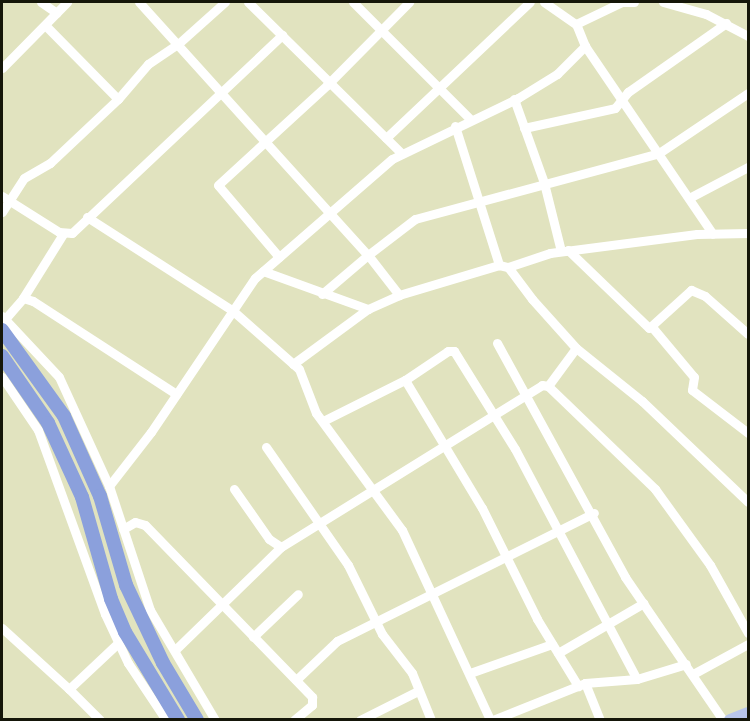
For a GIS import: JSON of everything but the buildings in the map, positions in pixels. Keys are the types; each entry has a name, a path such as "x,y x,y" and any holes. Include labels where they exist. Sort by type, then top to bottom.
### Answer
{"highway":[{"path":"3,322 22,359 64,416 100,496 126,585 163,663 196,720"},
{"path":"4,366 48,423 82,497 121,621 178,720"}],"main road":[{"path":"730,720 748,713"}],"street":[{"path":"41,2 57,13"},
{"path":"2,68 67,2"},
{"path":"139,2 368,255 399,295"},
{"path":"2,212 11,202 24,178 50,163 118,99 148,64 178,44 225,2"},
{"path":"248,2 402,154"},
{"path":"353,2 470,119"},
{"path":"279,257 218,185 330,81 409,2"},
{"path":"386,138 438,86 530,2"},
{"path":"544,2 576,24 585,46 713,234"},
{"path":"576,24 606,5 633,2"},
{"path":"663,2 726,23 748,36"},
{"path":"698,12 699,2"},
{"path":"524,128 615,108 624,102 628,92 726,23"},
{"path":"45,25 118,99"},
{"path":"2,196 63,234 72,233 282,35"},
{"path":"109,486 176,394 232,310 263,271 402,154 514,99 557,74 585,46"},
{"path":"322,294 415,219 480,199 658,153 748,93"},
{"path":"514,99 544,183 564,251 644,326 652,327 694,377 692,390 748,433"},
{"path":"455,126 504,266 576,348 642,401 748,502"},
{"path":"689,198 748,167"},
{"path":"87,217 232,310 293,364 323,421 402,530 490,718"},
{"path":"293,364 368,309 399,295 564,251 713,234 748,233"},
{"path":"63,234 23,298 3,322 59,377 109,486 150,610 215,720"},
{"path":"263,271 368,309"},
{"path":"652,327 691,290 705,296 748,334"},
{"path":"23,298 176,394"},
{"path":"496,343 594,513 625,577 723,720"},
{"path":"548,386 576,348"},
{"path":"323,421 405,380 448,351 454,351 559,531 637,678"},
{"path":"4,366 38,430 118,643 166,720"},
{"path":"405,380 482,508 552,644 582,684 600,720"},
{"path":"175,650 222,608 280,547 321,524 373,489 528,396 542,385 548,386 655,489 710,565 748,633"},
{"path":"266,447 348,565 382,634 411,672 431,720"},
{"path":"234,489 269,539 280,547"},
{"path":"296,680 337,641 594,513"},
{"path":"123,529 135,522 145,525 222,608 296,680 313,701 294,720"},
{"path":"253,638 298,594"},
{"path":"558,653 644,603"},
{"path":"2,628 100,720"},
{"path":"69,689 118,643"},
{"path":"470,673 552,644"},
{"path":"693,674 748,644"},
{"path":"478,720 490,718 582,684 637,678 686,664"},
{"path":"360,720 418,691"}]}
